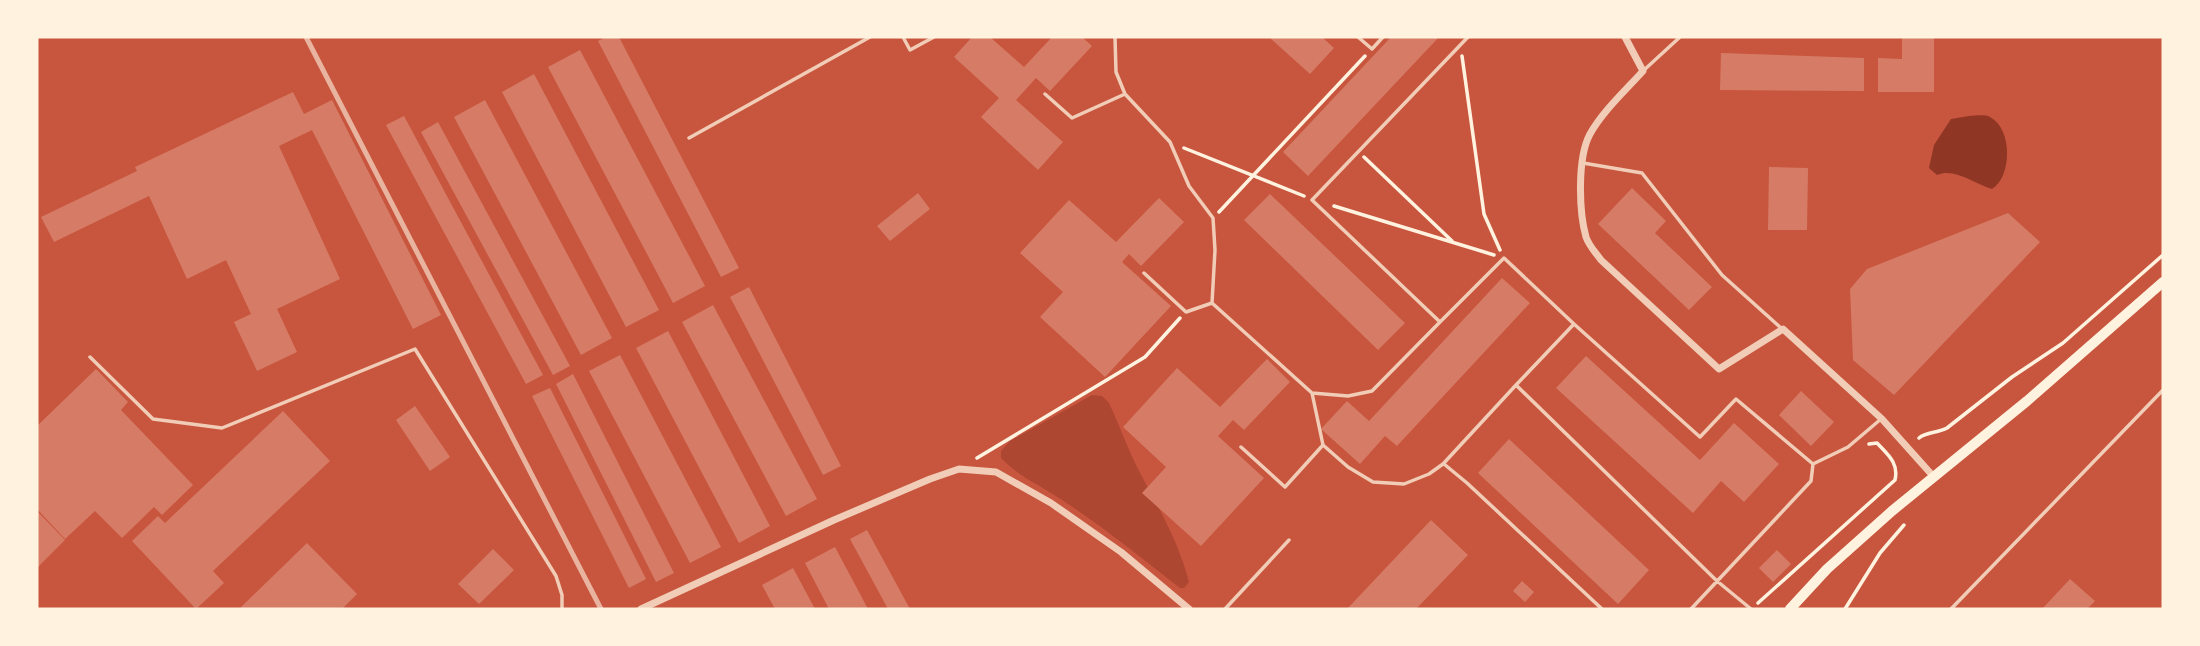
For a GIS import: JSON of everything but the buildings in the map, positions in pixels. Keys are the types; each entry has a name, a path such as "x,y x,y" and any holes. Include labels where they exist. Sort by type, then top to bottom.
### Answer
{"main road":[{"path":"1790,609 1827,569 1933,476 2027,401 2163,282"}],"street":[{"path":"1625,37 1643,71 1588,136 1582,162 1581,208 1587,240 1601,260 1719,369 1783,329 1882,419 1933,476"},
{"path":"641,609 834,520 959,469 996,472 1031,491 1121,552 1184,608"}],"lane":[{"path":"689,138 870,37"},
{"path":"903,37 910,50 934,37"},
{"path":"1115,37 1116,72 1125,94 1170,142 1189,186 1213,218 1215,250 1212,303"},
{"path":"1358,37 1372,49 1383,37"},
{"path":"1440,321 1312,200 1468,37"},
{"path":"1643,71 1680,37"},
{"path":"1045,94 1072,118 1125,94"},
{"path":"1582,162 1642,173 1723,275 1783,329"},
{"path":"1312,393 1348,396 1372,391 1504,258 1700,437 1737,399 1813,464"},
{"path":"1144,273 1186,312 1212,303"},
{"path":"1212,303 1312,393 1323,445 1348,467 1373,482 1404,484 1429,474 1443,464 1574,324"},
{"path":"90,357 153,419 222,428 415,349 556,576 562,595 562,609"},
{"path":"1516,384 1717,581 1751,609"},
{"path":"1951,609 2163,390"},
{"path":"1813,464 1848,447 1882,419"},
{"path":"1241,447 1285,486 1323,445"},
{"path":"1443,464 1467,483 1602,609"},
{"path":"1691,609 1811,481 1813,464"},
{"path":"1225,609 1289,540"}],"path":[{"path":"1461,44 1484,214 1504,258"},
{"path":"1213,218 1372,49"},
{"path":"1170,142 1312,200 1504,258"},
{"path":"1358,152 1454,243"},
{"path":"1919,438 1937,434 1947,428 2012,377 2063,343 2163,255"},
{"path":"959,469 1145,357 1186,312"},
{"path":"1751,609 1892,486 1897,475 1894,461 1877,443 1867,444"},
{"path":"1894,461 1899,456"},
{"path":"1845,609 1881,553 1904,525"}],"shaded area":[{"path":"1990,117 1998,123 2003,132 2006,164 1999,183 1992,189 1950,173 1937,175 1929,168 1934,145 1951,119"},
{"path":"1092,395 1102,396 1109,403 1168,526 1189,582 1184,588 1180,588 1090,519 1021,475 1001,458 1001,451 1010,441"}],"railway":[{"path":"306,37 601,609"}]}
